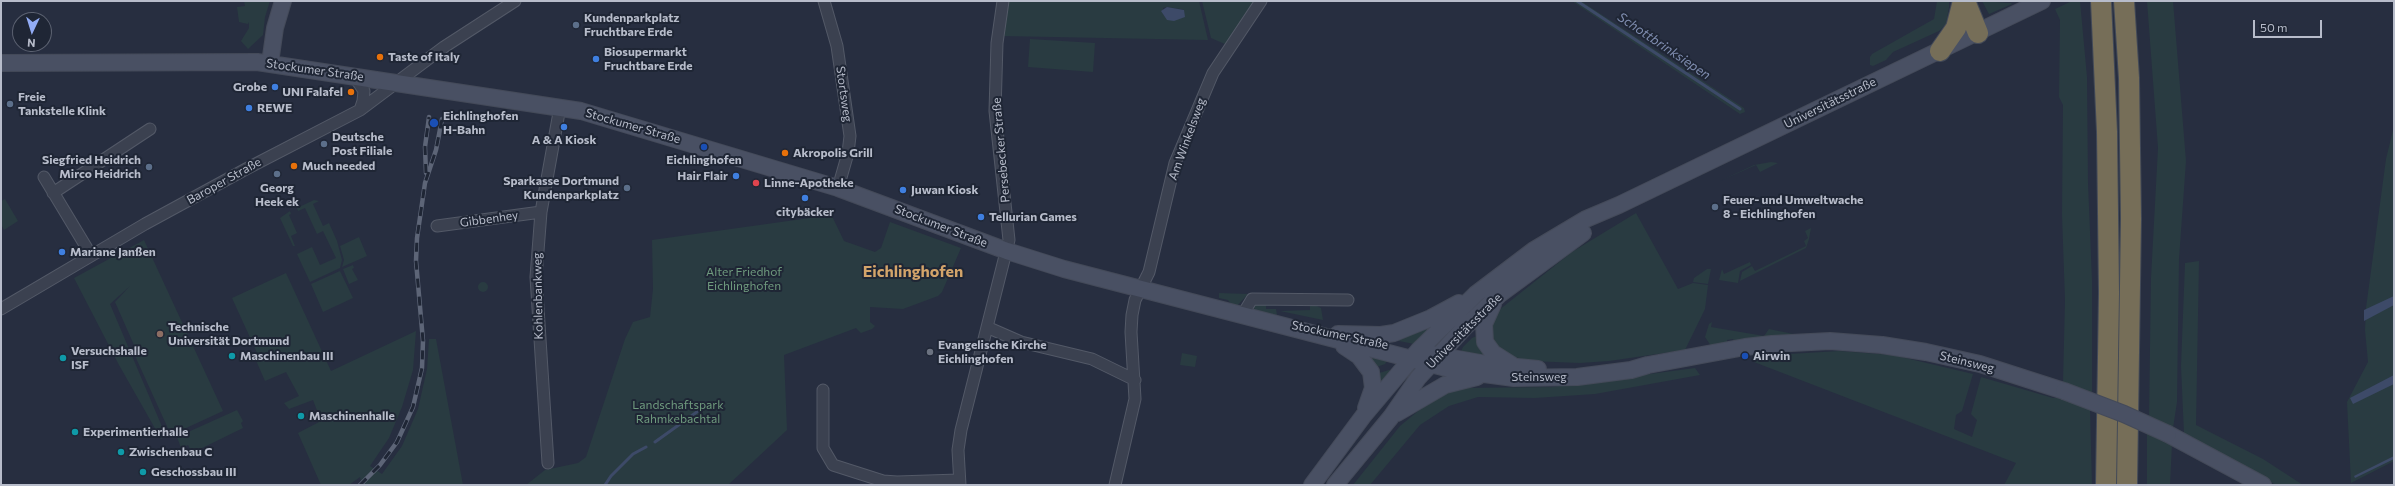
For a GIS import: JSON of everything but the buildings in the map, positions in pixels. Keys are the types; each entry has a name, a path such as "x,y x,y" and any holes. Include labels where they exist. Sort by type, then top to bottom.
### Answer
{"highway":[{"path":"1964,1 1984,30"},
{"path":"1940,50 1960,20 1964,1"},
{"path":"1978,1 1984,30"},
{"path":"2101,1 2107,132 2109,294 2106,485"},
{"path":"2124,1 2129,78 2130,219 2127,485"}],"main road":[{"path":"270,63 282,1"},
{"name":"Universitätsstraße","path":"1312,485 1364,414 1414,355 1476,294 1534,250 1586,219 1619,206 2042,1"},
{"name":"Stockumer Straße","path":"1,63 229,61 270,63 560,106 624,123 838,188 1007,251 1064,269 1434,360"},
{"name":"Universitätsstraße","path":"1335,485 1434,360 1500,294 1568,243 1604,220 1619,206"},
{"path":"1337,337 1394,333 1431,318 1476,294"},
{"path":"1500,294 1486,318 1484,338 1493,353 1516,366"},
{"name":"Universitätsstraße","path":"1337,337 1359,356 1371,372 1373,388 1364,414"},
{"name":"Steinsweg","path":"1434,360 1571,369 1648,365 1772,344 1805,341 1858,342 1926,352 1980,364 2064,390 2124,414 2168,434 2263,485"},
{"name":"Steinsweg","path":"1434,360 1454,370 1493,376 1545,378 1578,377 1631,370 1648,365"},
{"path":"1390,417 1445,385 1464,380 1493,376"}],"street":[{"name":"Baroper Straße","path":"1,309 91,256 249,167 360,110 444,47 515,1"},
{"name":"Stortsweg","path":"824,1 837,46 850,136 848,153 838,188"},
{"name":"Persebecker Straße","path":"960,482 958,450 961,430 989,328 1010,234 997,134 995,87 997,33 1003,1"},
{"name":"Am Winkelsweg","path":"1115,485 1134,404 1135,380 1131,324 1135,300 1149,272 1176,163 1200,98 1212,73 1261,1"},
{"path":"354,76 364,91 364,101 360,110"},
{"name":"Kohlenbankweg","path":"548,463 536,277 541,212 560,106"},
{"path":"53,193 150,129"},
{"path":"44,177 91,256"},
{"name":"Gibbenhey","path":"437,226 541,212"},
{"path":"1243,314 1252,299 1348,300"},
{"path":"989,328 1021,342 1085,356 1135,380"},
{"path":"823,390 823,448 828,458 838,468 879,483 960,482"}],"green space":[{"path":"244,1 270,1 265,17 263,35 248,49 241,41 249,28 249,22 248,24 239,22 237,7 245,6"},
{"path":"1007,1 1199,1 1208,40 1001,36","holes":["1167,7 1184,10 1163,15 1163,8"]},
{"path":"1202,1 1258,1 1227,45 1211,38"},
{"path":"1572,1 1581,1 1744,108 1745,112 1740,114"},
{"path":"1937,1 1949,1 1946,24 1939,31 1893,52 1886,60 1873,66 1870,65 1870,57 1872,54 1934,19"},
{"path":"1982,1 2011,3 2012,4 1989,14"},
{"path":"2072,1 2080,1 2087,77 2088,183 2092,280 2092,393 2063,382 2065,300 2062,215 2063,105 2059,97 2060,20 2055,9"},
{"path":"2147,1 2173,1 2186,161 2179,259 2177,402 2173,428 2149,417 2151,278 2158,148"},
{"path":"1030,39 1095,43 1093,72 1028,67"},
{"path":"2394,126 2394,461 2351,483 2347,402 2368,362 2365,330 2366,308 2386,159"},
{"path":"1771,162 1778,163 1760,172 1756,165 1720,181 1754,165"},
{"path":"5,199 18,221 4,230 1,224 1,201"},
{"path":"314,200 319,201 313,204 323,226 329,223 337,241 342,260 340,268 310,282 297,254 312,247 320,265 336,258 323,231 317,234 305,208 298,211 297,208"},
{"path":"290,211 291,214 289,215 297,233 291,236 295,246 293,246 280,218"},
{"path":"827,213 831,214 844,241 875,252 881,248 890,222 961,248 942,292 938,296 903,309 870,307 870,322 875,326 872,329 861,333 856,328 784,355 787,430 728,485 526,485 545,470 578,463 586,457 625,339 633,322 650,317 653,289 652,240 824,216"},
{"path":"1636,213 1678,289 1693,283 1708,285 1705,309 1685,350 1609,361 1580,363 1529,361 1504,354 1491,340 1490,321 1494,314 1572,252"},
{"path":"1811,228 1806,248 1740,281 1742,272 1752,266 1755,271 1806,246 1804,241 1808,238 1805,231"},
{"path":"359,237 367,256 342,267 344,260 340,246"},
{"path":"144,240 223,411 171,435 136,358 134,345 115,302 130,286 110,304 166,436 161,439 119,365 74,278"},
{"path":"2199,261 2196,425 2263,459 2303,485 2276,485 2184,434 2181,366 2185,263"},
{"path":"1750,262 1751,265 1740,271 1738,283 1719,280 1722,269 1724,274"},
{"path":"353,265 354,268 352,269 358,280 349,284 343,269"},
{"path":"1707,269 1711,269 1708,284 1693,282 1694,278"},
{"path":"340,271 353,298 323,312 311,284"},
{"path":"286,273 331,371 416,331 413,370 402,407 389,438 370,466 382,474 402,446 418,409 427,369 429,339 436,339 463,485 362,485 360,477 349,485 321,485 298,433 321,421 313,400 289,409 284,403 299,396 286,372 265,381 254,356 258,355 232,298"},
{"path":"483,282 488,287 483,292 478,287"},
{"path":"1219,293 1248,294 1237,306 1231,304 1228,300 1219,298"},
{"path":"1266,303 1266,309 1276,309 1277,315 1256,311 1252,306 1252,304"},
{"path":"1310,303 1321,308 1323,320 1280,311 1310,310"},
{"path":"1435,322 1414,344 1399,341 1399,336"},
{"path":"1712,322 1711,327 1764,336 1769,329 1798,335 1734,342 1733,339 1727,340 1727,343 1711,346 1705,337 1709,324"},
{"path":"1479,335 1491,357 1460,354 1463,347 1472,338"},
{"path":"1839,351 1893,355 1973,374 1962,411 1956,415 1954,429 1972,437 1977,420 1971,414 1981,377 2053,398 2060,398 2090,408 2092,485 2004,485 2016,463 1754,362 1756,356"},
{"path":"1182,353 1197,356 1195,367 1180,365"},
{"path":"1366,355 1388,360 1385,364 1374,368"},
{"path":"1695,368 1700,375 1595,394 1535,398 1478,397 1449,406 1420,425 1370,485 1353,485 1400,426 1429,402 1459,388 1552,387"},
{"path":"1389,370 1392,371 1377,391 1376,374"},
{"path":"237,410 243,421 241,423 243,428 192,453 188,445 181,448 177,437"},
{"path":"2147,433 2172,444 2170,485 2147,485"}],"water":[{"path":"1167,7 1184,10 1185,17 1174,21 1167,20 1161,11"},
{"path":"2394,296 2394,305 2364,321 2364,310"},
{"path":"2394,375 2394,384 2353,404 2350,398"},
{"path":"2394,456 2394,459 2355,478 2354,476"}],"waterway":[{"name":"Schottbrinksiepen","path":"1577,1 1740,109"},
{"path":"655,442 701,409"},
{"path":"605,485 611,476 633,454 646,447"}],"railway":[{"path":"426,173 425,147 429,117"},
{"path":"360,485 380,465 397,442 413,407 422,368 423,341 416,261 417,238 425,183 436,150 442,119"}],"place":[{"name":"Kundenparkplatz Fruchtbare Erde","path":"576,25"},
{"name":"Taste of Italy","path":"380,57"},
{"name":"Biosupermarkt Fruchtbare Erde","path":"596,59"},
{"name":"Grobe","path":"275,87"},
{"name":"UNI Falafel","path":"351,92"},
{"name":"Freie Tankstelle Klink","path":"10,104"},
{"name":"REWE","path":"249,108"},
{"name":"Eichlinghofen H-Bahn","path":"434,123"},
{"name":"A & A Kiosk","path":"564,127"},
{"name":"Deutsche Post Filiale","path":"324,144"},
{"name":"Eichlinghofen","path":"704,147"},
{"name":"Akropolis Grill","path":"785,153"},
{"name":"Much needed","path":"294,166"},
{"name":"Siegfried Heidrich Mirco Heidrich","path":"149,167"},
{"name":"Georg Heek ek","path":"277,174"},
{"name":"Hair Flair","path":"736,176"},
{"name":"Linne-Apotheke","path":"756,183"},
{"name":"Sparkasse Dortmund Kundenparkplatz","path":"627,188"},
{"name":"Juwan Kiosk","path":"903,190"},
{"name":"citybäcker","path":"805,198"},
{"name":"Feuer- und Umweltwache 8 - Eichlinghofen","path":"1715,207"},
{"name":"Tellurian Games","path":"981,217"},
{"name":"Mariane Janßen","path":"62,252"},
{"name":"Technische Universität Dortmund","path":"160,334"},
{"name":"Evangelische Kirche Eichlinghofen","path":"930,352"},
{"name":"Maschinenbau III","path":"232,356"},
{"name":"Airwin","path":"1745,356"},
{"name":"Versuchshalle ISF","path":"63,358"},
{"name":"Maschinenhalle","path":"301,416"},
{"name":"Experimentierhalle","path":"75,432"},
{"name":"Zwischenbau C","path":"121,452"},
{"name":"Geschossbau III","path":"143,472"}],"district":[{"name":"Eichlinghofen","path":"913,272"}],"park label":[{"name":"Alter Friedhof Eichlinghofen","path":"744,279"},
{"name":"Landschaftspark Rahmkebachtal","path":"678,412"}]}
